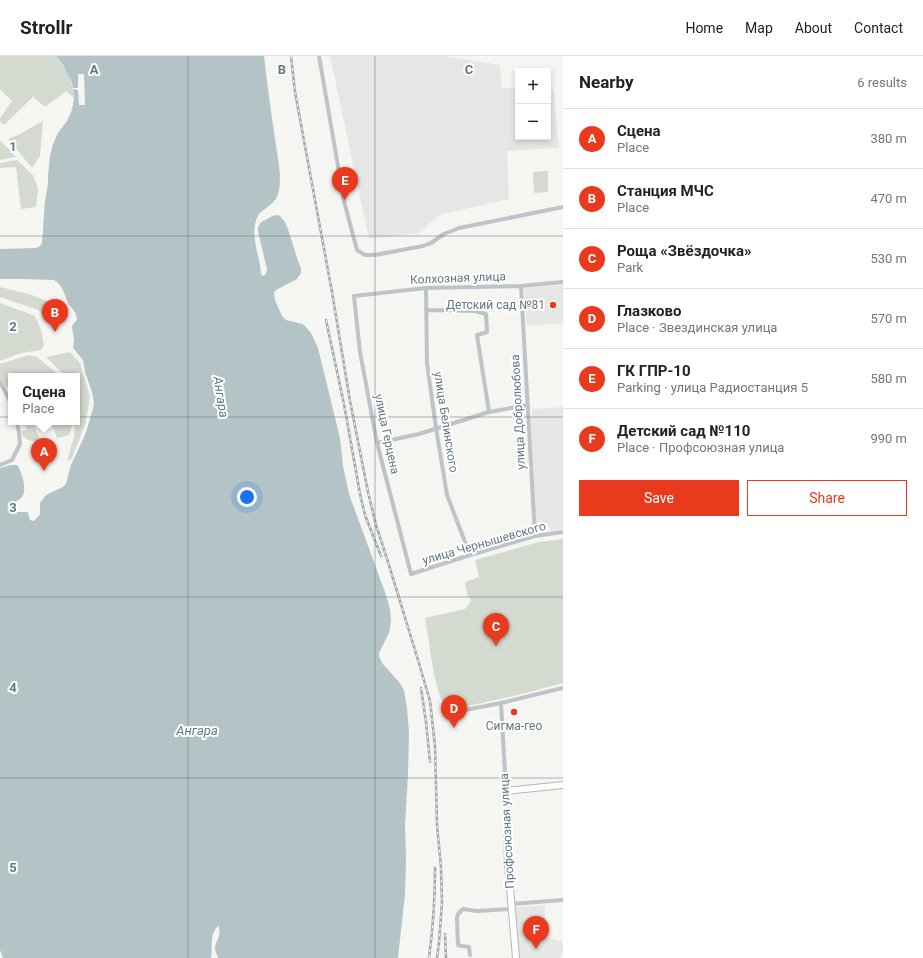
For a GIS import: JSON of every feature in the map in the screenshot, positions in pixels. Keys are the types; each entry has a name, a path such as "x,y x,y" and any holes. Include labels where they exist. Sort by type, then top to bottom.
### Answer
{"street":[{"path":"319,56 344,201 357,250 366,255 375,255 424,246 444,234 459,228 563,207"},
{"name":"Колхозная улица","path":"354,296 426,288 521,286 563,282"},
{"name":"улица Добролюбова","path":"521,286 536,536"},
{"name":"улица Белинского","path":"426,288 427,363 447,496 470,555"},
{"name":"улица Герцена","path":"354,296 360,352 377,443 411,574"},
{"path":"426,310 475,311 486,314 487,332 477,335 489,412"},
{"path":"0,382 8,397"},
{"path":"377,443 419,434 489,412 528,405"},
{"path":"0,465 12,460 20,444 20,433 17,425"},
{"name":"улица Чернышевского","path":"411,574 536,536 563,532"},
{"path":"455,712 563,688"},
{"name":"Профсоюзная улица","path":"501,703 508,865 516,958"},
{"path":"506,791 563,785"},
{"path":"470,955 469,947 458,945 457,918 458,914 462,910 477,911 563,900"}],"shaded area":[{"path":"0,56 56,56 71,80 74,98 66,91 45,107 33,97 4,125 0,122 0,118 12,101 0,89"},
{"path":"330,56 445,56 500,65 502,88 515,88 515,140 551,140 551,89 554,89 559,148 507,151 509,199 439,215 419,233 369,239"},
{"path":"43,121 40,156 32,168 8,139"},
{"path":"0,140 16,157 0,160"},
{"path":"17,160 33,175 38,188 36,207 21,209 16,167 0,168 0,163"},
{"path":"548,171 548,192 534,193 533,172"},
{"path":"563,285 563,323 527,326 524,288"},
{"path":"0,287 29,294 52,303 57,311 43,317 39,310 0,297"},
{"path":"0,303 35,316 41,330 44,345 41,350 21,353 0,361"},
{"path":"70,352 80,363 90,396 86,422 72,458 67,461 74,437 75,425 80,425 80,373 62,373 46,357"},
{"path":"29,355 37,357 56,373 8,373 8,387 5,387 0,379 0,364"},
{"path":"563,407 563,529 551,531 547,523 536,523 531,419 533,409"},
{"path":"25,425 34,425 40,441 26,439 21,431 27,430"},
{"path":"52,425 72,425 69,435 57,438"},
{"path":"563,539 563,683 518,695 450,710 440,697 434,675 425,618 465,609 471,601 467,594 465,582 479,577 475,560 539,542"},
{"path":"545,905 546,937 563,942 563,950 560,958 519,958 515,907"}],"water":[{"name":"Ангара","path":"56,56 264,56 280,181 277,197 273,203 259,214 256,221 255,236 261,274 263,276 266,274 267,269 258,227 261,222 278,215 285,222 301,268 301,273 297,279 276,290 274,293 275,300 282,316 286,320 305,326 311,333 318,348 340,438 343,466 349,494 390,609 391,621 389,633 379,656 382,663 404,690 407,708 409,733 405,824 405,894 398,958 218,958 215,948 219,933 218,926 212,937 211,958 3,958 0,950 0,468 11,465 18,466 22,475 24,491 20,499 16,501 16,508 18,512 27,512 30,520 34,521 40,514 40,503 46,495 66,484 71,465 85,435 94,403 83,360 73,348 74,339 72,327 77,320 76,315 68,303 59,284 54,280 0,279 0,249 36,248 42,243 50,156 58,133 67,121 72,110 74,98 72,83 63,65"}],"pier":[{"path":"78,74 84,74 85,105 79,105 78,90 73,89 78,88"}],"railway":[{"path":"291,56 295,92 332,292 350,401 368,492 376,525 430,701 435,746 437,825 441,867 442,903 437,958"},
{"path":"326,320 344,404 360,494 365,515 381,556"},
{"path":"421,688 430,762"},
{"path":"429,958 434,913 435,868"},
{"path":"445,934 446,958"}],"place":[{"name":"ГК ГПР-10","path":"345,200"},
{"name":"Детский сад №81","path":"553,305"},
{"name":"Станция МЧС","path":"55,332"},
{"name":"Сцена","path":"44,471"},
{"name":"Роща «Звёздочка»","path":"496,646"},
{"name":"Сигма-гео","path":"514,712"},
{"name":"Глазково","path":"454,728"},
{"name":"Детский сад №110","path":"536,949"}]}
